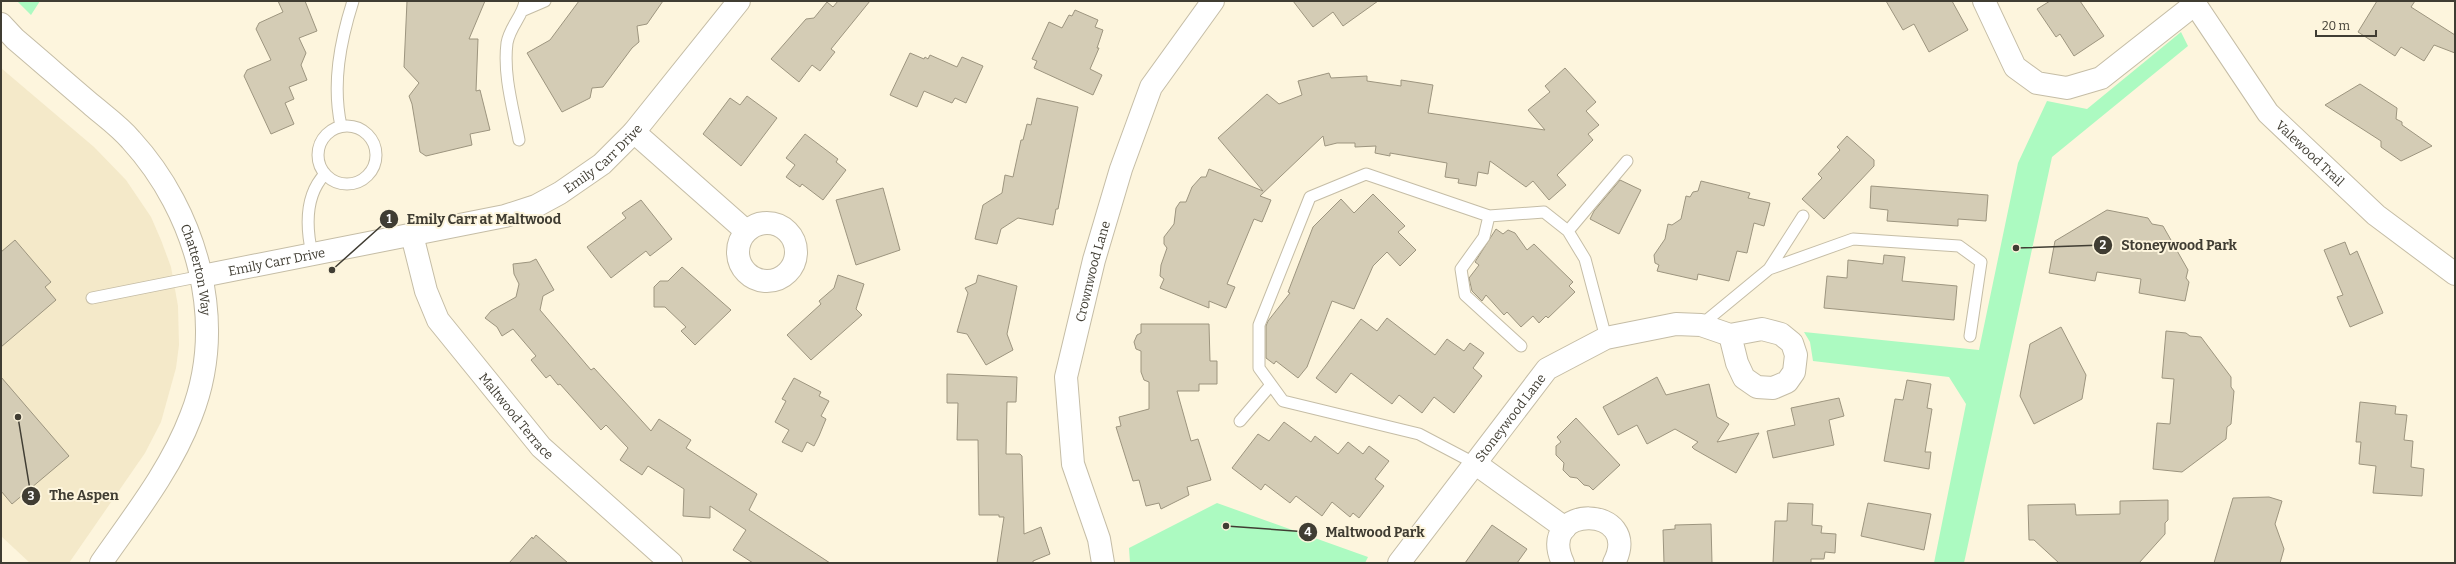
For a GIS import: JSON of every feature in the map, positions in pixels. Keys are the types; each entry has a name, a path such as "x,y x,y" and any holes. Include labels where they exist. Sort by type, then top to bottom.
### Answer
{"street":[{"name":"Emily Carr Drive","path":"202,276 505,216 536,206 583,179 602,164 634,132 739,1"},
{"name":"Crownwood Lane","path":"1103,563 1100,539 1073,464 1066,377 1094,260 1121,169 1151,87 1213,1"},
{"name":"Valewood Trail","path":"1984,1 2015,67 2037,83 2067,88 2101,78 2194,3 2268,113 2376,215 2455,274"},
{"name":"Chatterton Way","path":"1,24 15,39 130,138 156,169 177,203 193,242 202,276 206,340 201,381 191,416 172,455 145,499 101,563"},
{"path":"634,132 746,231"},
{"name":"Maltwood Terrace","path":"412,235 426,291 438,320 541,446 671,563"},
{"name":"Stoneywood Lane","path":"1399,563 1405,552 1476,464 1547,369 1606,338 1676,324 1701,325 1730,335"},
{"path":"1476,464 1565,528"},
{"path":"1563,563 1559,554 1559,540 1565,528 1576,520 1589,517 1602,520 1613,529 1618,541 1618,554 1614,563"}],"lane":[{"path":"341,126 336,87 346,23 353,1"},
{"path":"519,140 508,79 508,42 513,25 524,5 545,1"},
{"path":"341,126 352,126 363,130 371,138 376,148 374,164 366,177 356,183 345,184 334,181 326,174 320,166 319,146 324,137 341,126"},
{"path":"1568,231 1627,161"},
{"path":"312,254 307,227 314,190 326,174"},
{"path":"1476,464 1419,434 1283,400 1270,386 1259,368 1259,325 1310,197 1366,174 1489,216 1544,212 1568,231 1585,259 1606,338"},
{"path":"1489,216 1484,237 1461,269 1465,295 1521,346"},
{"path":"1701,325 1769,269 1803,216"},
{"path":"1769,269 1853,239 1959,246 1981,262 1970,336"},
{"path":"92,298 202,276"},
{"path":"1240,421 1270,386"}],"shaded area":[{"path":"1,68 94,147 126,180 151,217 161,240 171,267 178,306 179,345 176,368 161,422 145,453 69,563 30,563 1,536"}],"green space":[{"path":"17,1 40,1 31,15"},
{"path":"2181,32 2188,46 2052,157 1964,563 1934,563 1966,404 1949,377 1813,361 1810,342 1804,332 1979,350 2018,163 2047,101 2087,109"},
{"path":"1217,503 1368,557 1365,563 1130,563 1129,548"}],"building":[{"path":"278,1 305,1 317,31 299,38 306,53 301,65 307,80 289,87 294,99 285,103 294,124 271,134 244,76 247,70 271,60 256,29 259,23 283,12"},
{"path":"407,1 485,1 469,39 478,39 476,91 480,90 490,130 470,134 472,145 426,156 420,152 412,104 409,96 419,83 404,67"},
{"path":"579,1 663,1 647,24 637,26 639,42 632,48 603,87 592,88 590,98 562,112 527,53 550,40"},
{"path":"838,1 870,1 831,49 835,52 820,71 812,65 799,82 771,59 806,19 814,18 827,2 833,7"},
{"path":"1293,1 1378,1 1343,26 1333,12 1313,27"},
{"path":"1886,1 1952,1 1968,30 1929,52 1914,24 1903,30"},
{"path":"2050,1 2080,1 2104,36 2074,56 2060,34 2056,37 2037,9"},
{"path":"2377,1 2415,1 2411,7 2455,35 2455,53 2434,45 2424,61 2401,47 2395,56 2358,32"},
{"path":"1075,10 1098,20 1095,27 1103,30 1097,48 1099,48 1090,69 1102,75 1093,95 1034,68 1037,61 1032,59 1049,22 1062,28 1069,15 1072,16"},
{"path":"910,53 924,59 925,57 928,59 930,55 957,67 962,57 983,66 966,103 955,98 952,103 924,91 917,107 890,95"},
{"path":"1565,68 1596,102 1586,111 1599,125 1588,134 1593,140 1557,175 1566,185 1549,200 1533,181 1526,187 1490,161 1488,174 1478,172 1476,186 1458,183 1459,179 1445,177 1447,163 1390,153 1390,156 1375,153 1376,146 1355,147 1355,143 1337,143 1325,146 1323,136 1260,196 1271,200 1262,222 1254,219 1227,284 1235,287 1226,308 1209,301 1209,308 1160,288 1164,279 1160,276 1161,265 1167,248 1164,244 1164,237 1174,224 1176,208 1180,202 1186,202 1192,187 1201,177 1206,177 1209,169 1263,191 1218,138 1267,94 1279,104 1302,95 1298,81 1329,73 1331,78 1367,76 1367,81 1401,86 1401,80 1433,85 1428,113 1545,130 1528,110 1550,92 1545,86"},
{"path":"2360,84 2397,108 2396,119 2402,122 2402,125 2432,146 2401,161 2381,147 2381,141 2325,105"},
{"path":"747,96 777,118 741,166 703,134 730,98 740,105"},
{"path":"1037,98 1078,107 1058,209 1056,209 1053,225 1018,218 1001,229 997,244 975,239 983,205 1002,193 1005,175 1013,177 1021,140 1023,140 1027,124 1031,125"},
{"path":"805,134 838,159 836,162 846,170 823,200 802,184 800,187 786,177 795,165 786,158"},
{"path":"1847,136 1874,160 1874,166 1824,219 1802,199 1822,178 1818,174 1840,150 1837,147"},
{"path":"1620,180 1641,190 1619,234 1590,219 1594,211"},
{"path":"1701,181 1750,193 1748,198 1770,203 1764,226 1754,223 1747,253 1737,251 1729,281 1698,274 1697,280 1657,271 1659,265 1655,263 1654,255 1665,239 1668,224 1672,225 1681,219 1686,196 1690,197 1693,192 1698,191"},
{"path":"1871,186 1988,195 1986,221 1958,219 1958,226 1887,221 1888,210 1870,208"},
{"path":"883,188 900,250 856,265 836,200"},
{"path":"1373,194 1405,226 1398,232 1416,250 1400,266 1387,252 1373,266 1354,309 1332,301 1307,367 1298,378 1276,361 1274,364 1266,358 1266,326 1268,321 1290,293 1288,292 1313,227 1341,199 1354,213"},
{"path":"641,200 672,239 650,256 646,251 611,278 587,247 626,218 622,213"},
{"path":"2107,210 2148,218 2152,224 2163,226 2188,270 2186,278 2189,282 2185,301 2139,293 2141,279 2097,272 2095,281 2049,273 2055,241"},
{"path":"1496,229 1503,234 1508,230 1515,233 1527,250 1534,244 1573,282 1569,286 1575,292 1548,318 1546,316 1539,323 1533,316 1521,327 1507,312 1504,315 1486,295 1482,301 1472,291 1469,278 1479,265 1475,262"},
{"path":"15,240 51,282 45,287 56,300 1,347 1,252"},
{"path":"2345,242 2350,255 2357,251 2383,313 2350,327 2337,297 2343,295 2324,250"},
{"path":"1884,255 1905,257 1902,281 1957,286 1954,320 1824,308 1827,276 1847,278 1848,260 1883,264"},
{"path":"536,259 554,290 543,296 540,310 591,370 594,368 651,431 659,419 691,440 686,448 757,494 749,510 830,563 753,563 733,550 746,530 710,506 710,518 683,516 684,489 648,466 642,475 620,460 628,448 606,425 601,430 560,384 558,385 550,375 546,378 531,360 536,356 513,329 502,336 497,327 485,318 491,311 516,297 519,284 514,274 513,264 530,262"},
{"path":"682,267 731,310 695,345 681,331 686,327 665,307 654,307 654,287 660,281 668,281"},
{"path":"838,275 864,284 856,309 862,315 811,360 787,335 821,304 819,301 834,288"},
{"path":"978,275 1017,286 1007,334 1013,350 986,365 967,334 957,332 968,293 965,288 976,283"},
{"path":"1387,318 1435,355 1447,339 1464,351 1470,343 1484,353 1473,368 1482,376 1454,413 1434,397 1422,413 1399,395 1392,404 1351,373 1336,393 1316,378 1361,319 1377,331"},
{"path":"1141,324 1209,324 1210,361 1217,361 1217,384 1199,384 1199,391 1177,391 1191,441 1198,439 1211,480 1187,487 1189,495 1161,509 1159,503 1146,506 1139,480 1133,481 1116,427 1121,426 1119,417 1149,409 1149,382 1144,380 1141,372 1141,351 1136,349 1134,342 1137,335 1141,333"},
{"path":"2061,327 2086,375 2082,399 2034,424 2020,396 2030,344"},
{"path":"2166,331 2186,333 2190,336 2201,337 2231,377 2231,387 2234,391 2231,424 2227,427 2226,439 2182,472 2153,469 2157,423 2170,424 2174,379 2162,378"},
{"path":"947,374 1017,377 1016,402 1007,402 1006,454 1020,454 1022,456 1024,534 1041,527 1050,554 1033,561 1033,563 997,563 1004,517 999,517 999,515 979,515 978,440 957,440 958,403 947,403"},
{"path":"1,377 69,456 12,504 1,491"},
{"path":"1657,377 1666,395 1709,384 1717,417 1729,424 1717,442 1759,433 1736,473 1694,449 1692,447 1698,442 1675,429 1647,444 1637,425 1618,435 1603,407"},
{"path":"794,378 821,392 819,396 829,401 821,416 826,419 814,446 807,442 802,452 782,442 789,430 775,422 786,401 782,399"},
{"path":"1907,380 1931,384 1927,408 1932,409 1925,452 1931,452 1929,469 1884,461 1895,399 1903,400"},
{"path":"1839,398 1844,416 1829,420 1834,445 1773,458 1767,431 1795,425 1791,408"},
{"path":"2360,402 2396,406 2395,414 2407,415 2404,440 2413,441 2411,467 2424,469 2422,496 2373,493 2376,466 2359,464 2361,442 2356,442"},
{"path":"1576,418 1620,465 1593,490 1589,486 1584,485 1577,478 1570,477 1563,470 1564,463 1556,455 1556,446 1561,442 1557,437"},
{"path":"1284,422 1311,442 1315,436 1338,454 1348,442 1363,454 1369,446 1389,461 1375,479 1384,486 1359,518 1353,513 1350,517 1332,502 1322,516 1296,496 1290,503 1265,484 1261,490 1232,468 1258,434 1269,441"},
{"path":"2269,497 2282,501 2275,524 2284,549 2280,563 2214,563 2233,498"},
{"path":"2168,500 2168,520 2165,523 2165,534 2139,563 2059,563 2034,540 2029,540 2028,505 2075,504 2076,515 2120,514 2120,501"},
{"path":"1788,503 1813,504 1812,525 1822,526 1821,533 1836,534 1835,553 1825,552 1824,559 1811,559 1811,563 1773,563 1775,521 1787,521"},
{"path":"1868,503 1931,514 1924,550 1861,536"},
{"path":"1711,524 1712,563 1664,563 1663,530 1675,529 1675,525"},
{"path":"1492,525 1527,549 1517,563 1465,563"},
{"path":"536,535 568,563 509,563 532,537 533,539"}],"place":[{"name":"Stoneywood Park","path":"2016,248"},
{"name":"Emily Carr at Maltwood","path":"332,270"},
{"name":"The Aspen","path":"18,417"},
{"name":"Maltwood Park","path":"1226,526"}]}
